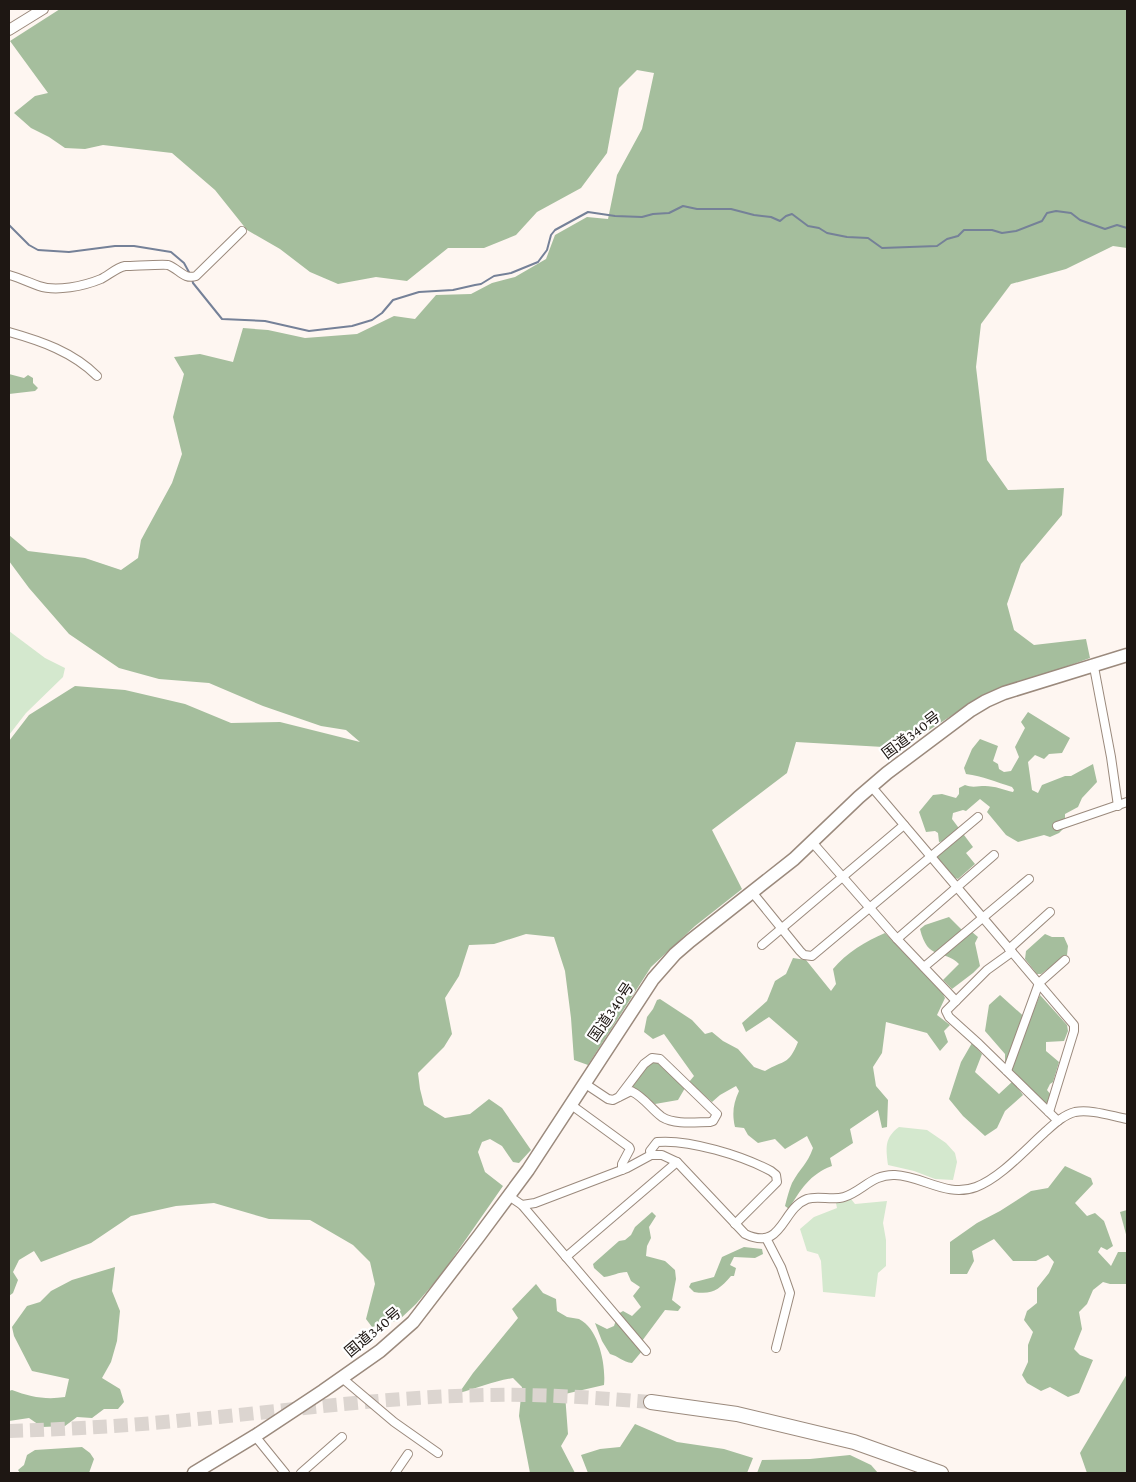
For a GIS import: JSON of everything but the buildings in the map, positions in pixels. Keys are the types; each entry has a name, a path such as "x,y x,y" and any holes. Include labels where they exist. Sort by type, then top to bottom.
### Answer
{"highway":[{"name":"国道340号","path":"194,1473 255,1436 342,1378 380,1351 413,1322 509,1196 637,1002 663,967 690,941 783,868 871,786 956,721 986,701 1004,693 1127,656"},
{"path":"651,1402 737,1414 854,1442 941,1473"}],"main road":[{"path":"9,30 43,9"}],"street":[{"path":"9,275 39,286 56,289 100,279 125,266 165,264 186,276 192,277 196,276 242,231"},
{"path":"9,332 41,340 70,355 97,376"},
{"path":"1094,666 1118,806"},
{"path":"871,786 1074,1025 1074,1031 1049,1112"},
{"path":"1057,826 1127,802"},
{"path":"752,892 804,955 812,956 978,817"},
{"path":"762,945 904,825"},
{"path":"812,842 843,875 897,939 956,1001"},
{"path":"897,939 994,855"},
{"path":"924,967 1029,879"},
{"path":"1050,912 946,1011 949,1017 1058,1121"},
{"path":"1007,1071 1039,983 1065,960"},
{"path":"584,1083 608,1099 613,1100 619,1097 631,1091 640,1096 661,1116 673,1121 710,1122 716,1118 717,1114 660,1059 652,1058 644,1064 619,1097"},
{"path":"570,1104 629,1147 630,1150 622,1164 622,1170"},
{"path":"522,1205 535,1203 622,1170 650,1155 662,1155 677,1162 745,1234 751,1237 766,1238 776,1233 805,1200 846,1197 876,1178 894,1175 905,1176 940,1188 956,1190 974,1188 985,1184 996,1176 1058,1121 1075,1112 1090,1112 1127,1119"},
{"path":"650,1155 650,1151 657,1142 681,1143 721,1152 771,1171 776,1176 777,1182 735,1224"},
{"path":"566,1257 677,1162"},
{"path":"509,1196 522,1205 646,1351"},
{"path":"766,1238 781,1267 790,1293 776,1348"},
{"path":"342,1378 394,1422 438,1453"},
{"path":"255,1436 285,1473"},
{"path":"301,1473 342,1437"},
{"path":"395,1473 408,1454"}],"green space":[{"path":"60,9 1127,9 1127,248 1113,246 1066,269 1011,284 981,324 976,367 987,460 1008,490 1064,488 1062,515 1021,564 1007,604 1014,630 1034,645 1086,639 1090,658 979,698 901,748 796,742 787,773 712,830 742,889 695,926 651,967 588,1065 574,1060 565,971 554,937 526,934 494,944 469,945 459,976 445,998 452,1034 444,1047 418,1073 424,1105 445,1118 470,1114 489,1099 502,1108 531,1150 519,1163 513,1162 502,1146 490,1139 482,1142 478,1152 485,1172 503,1186 441,1275 416,1304 399,1320 372,1327 366,1319 375,1284 370,1262 353,1245 310,1220 269,1219 214,1203 176,1206 131,1216 91,1243 41,1262 34,1251 19,1260 13,1272 18,1280 13,1293 9,1296 9,741 29,715 75,686 125,690 185,704 231,723 280,722 360,742 346,730 321,726 263,706 209,683 159,679 119,668 69,634 29,588 9,561 9,535 28,551 85,558 121,570 138,558 141,540 172,483 182,454 173,417 184,374 174,357 200,354 233,362 243,328 268,330 305,338 357,334 394,316 415,319 436,295 471,294 492,283 515,277 546,259 555,235 587,217 608,219 617,175 642,129 654,73 637,70 619,88 607,153 581,188 537,212 516,235 484,248 448,248 407,281 376,277 338,284 310,272 280,249 247,230 215,190 172,153 103,145 85,149 65,148 31,128 14,113 35,96 48,93 10,41"},
{"path":"9,374 24,378 28,375 33,378 33,383 38,388 35,391 9,394"},
{"path":"9,631 45,658 65,668 63,677 26,713 9,735"},
{"path":"1028,712 1070,738 1062,753 1049,754 1044,759 1035,755 1028,762 1032,790 1038,793 1042,785 1065,776 1071,776 1093,764 1097,782 1082,798 1078,807 1065,814 1065,827 1059,833 1050,837 1044,835 1018,842 1006,835 987,812 990,807 980,799 966,811 953,813 952,819 973,847 966,853 975,864 958,879 953,877 937,857 944,841 939,842 938,833 935,831 926,832 919,812 933,795 942,794 956,798 959,794 959,788 965,785 992,787 1013,792 1012,787 966,774 964,768 972,749 980,739 998,746 993,761 1004,772 1011,771 1019,757 1015,747 1025,728 1021,722"},
{"path":"949,917 967,935 972,932 978,937 975,943 980,966 952,989 943,980 959,964 947,956 936,953 927,946 920,929 925,925"},
{"path":"885,933 943,994 945,998 937,1015 950,1025 944,1031 948,1042 940,1051 927,1033 886,1022 882,1053 873,1067 876,1086 888,1100 887,1127 882,1128 878,1110 850,1129 853,1143 830,1158 832,1166 824,1169 812,1178 789,1209 785,1206 791,1186 813,1148 807,1136 785,1149 775,1139 758,1143 748,1135 744,1128 735,1127 735,1100 739,1091 736,1086 712,1102 689,1082 694,1076 664,1034 653,1039 644,1032 647,1017 657,1000 660,999 692,1020 705,1034 712,1032 723,1041 738,1049 754,1067 765,1071 788,1059 798,1042 769,1017 746,1032 742,1023 767,1001 775,981 786,974 793,958 806,960 831,991 836,984 833,969 838,963 857,948"},
{"path":"1045,934 1052,937 1064,937 1068,946 1067,955 1041,974 1037,974 1025,959 1026,951"},
{"path":"1000,995 1029,1021 1040,995 1067,1025 1068,1031 1064,1041 1046,1042 1046,1051 1059,1062 1053,1082 1047,1090 1051,1095 1048,1104 1044,1104 1005,1062 1005,1054 985,1031 989,1005"},
{"path":"972,1043 982,1054 975,1072 999,1094 1013,1081 1023,1095 1005,1111 997,1128 985,1136 963,1116 949,1099 961,1062"},
{"path":"654,1061 660,1063 685,1088 678,1100 655,1104 633,1087 647,1066"},
{"path":"899,1127 927,1130 946,1143 955,1153 957,1162 953,1180 935,1179 914,1171 888,1165 888,1139"},
{"path":"1065,1166 1091,1178 1093,1184 1075,1203 1087,1216 1095,1213 1104,1221 1113,1246 1107,1250 1101,1247 1098,1252 1111,1266 1118,1252 1127,1252 1127,1284 1103,1282 1093,1290 1087,1304 1079,1312 1082,1329 1074,1349 1080,1355 1093,1360 1079,1393 1068,1397 1050,1387 1041,1391 1027,1383 1022,1375 1028,1362 1028,1345 1033,1332 1024,1320 1027,1311 1037,1303 1037,1288 1049,1273 1054,1262 1048,1255 1036,1261 1013,1261 994,1239 972,1251 974,1261 967,1274 950,1274 950,1242 977,1223 1031,1191 1048,1188"},
{"path":"851,1199 855,1204 887,1201 883,1223 886,1240 886,1266 878,1273 875,1297 823,1292 821,1261 818,1254 807,1251 800,1229 814,1217 837,1208 836,1203"},
{"path":"1127,1210 1127,1238 1120,1212"},
{"path":"652,1212 656,1216 649,1227 651,1238 647,1246 646,1256 665,1261 675,1270 676,1279 672,1300 681,1307 678,1311 665,1310 642,1341 642,1351 632,1363 610,1354 602,1341 595,1323 607,1329 614,1326 618,1314 623,1311 632,1316 641,1307 633,1296 640,1287 631,1281 627,1272 604,1277 594,1268 593,1264 619,1241 625,1240 631,1235 635,1227"},
{"path":"744,1247 762,1249 763,1254 755,1258 734,1257 730,1265 736,1268 734,1276 731,1276 723,1285 715,1290 706,1293 694,1292 689,1287 691,1283 714,1277 722,1257"},
{"path":"115,1267 112,1291 120,1311 117,1341 111,1362 102,1378 120,1389 124,1402 118,1409 104,1409 92,1418 77,1417 65,1426 42,1427 29,1418 9,1421 9,1391 12,1390 45,1398 65,1397 69,1379 32,1371 14,1336 12,1327 27,1306 40,1302 51,1291 72,1280"},
{"path":"536,1284 543,1293 556,1299 557,1311 567,1317 579,1319 586,1324 592,1331 600,1348 604,1368 604,1385 565,1394 568,1434 561,1446 575,1473 530,1473 519,1416 522,1387 513,1378 459,1393 518,1318 512,1309"},
{"path":"1127,1374 1127,1473 1087,1473 1080,1453"},
{"path":"635,1424 677,1442 724,1449 753,1458 747,1473 588,1473 581,1455 600,1449 620,1447"},
{"path":"82,1447 94,1459 89,1473 20,1473 18,1470 24,1465 27,1455 35,1450"},
{"path":"850,1455 871,1465 878,1473 757,1473 762,1460 810,1459"}],"waterway":[{"path":"192,279 193,283 222,319 265,321 309,331 352,326 372,320 382,313 393,300 419,292 453,290 481,284 494,276 511,273 538,262 547,250 551,235 555,230 588,212 642,217 669,213 683,206 697,209 731,209 771,217 780,221 792,214 808,226 819,228 827,233 847,237 868,238 882,248 937,246 947,239 958,236 964,230 992,230 1002,233 1016,231 1042,221 1047,213 1056,211 1071,213 1080,220 1105,229 1117,225 1127,228"},
{"path":"9,225 29,245 38,250 69,252 115,246 134,246 171,252 184,263 190,274"}],"tunnel":[{"path":"9,1431 142,1424 377,1401 454,1396 532,1395 651,1402"}]}
